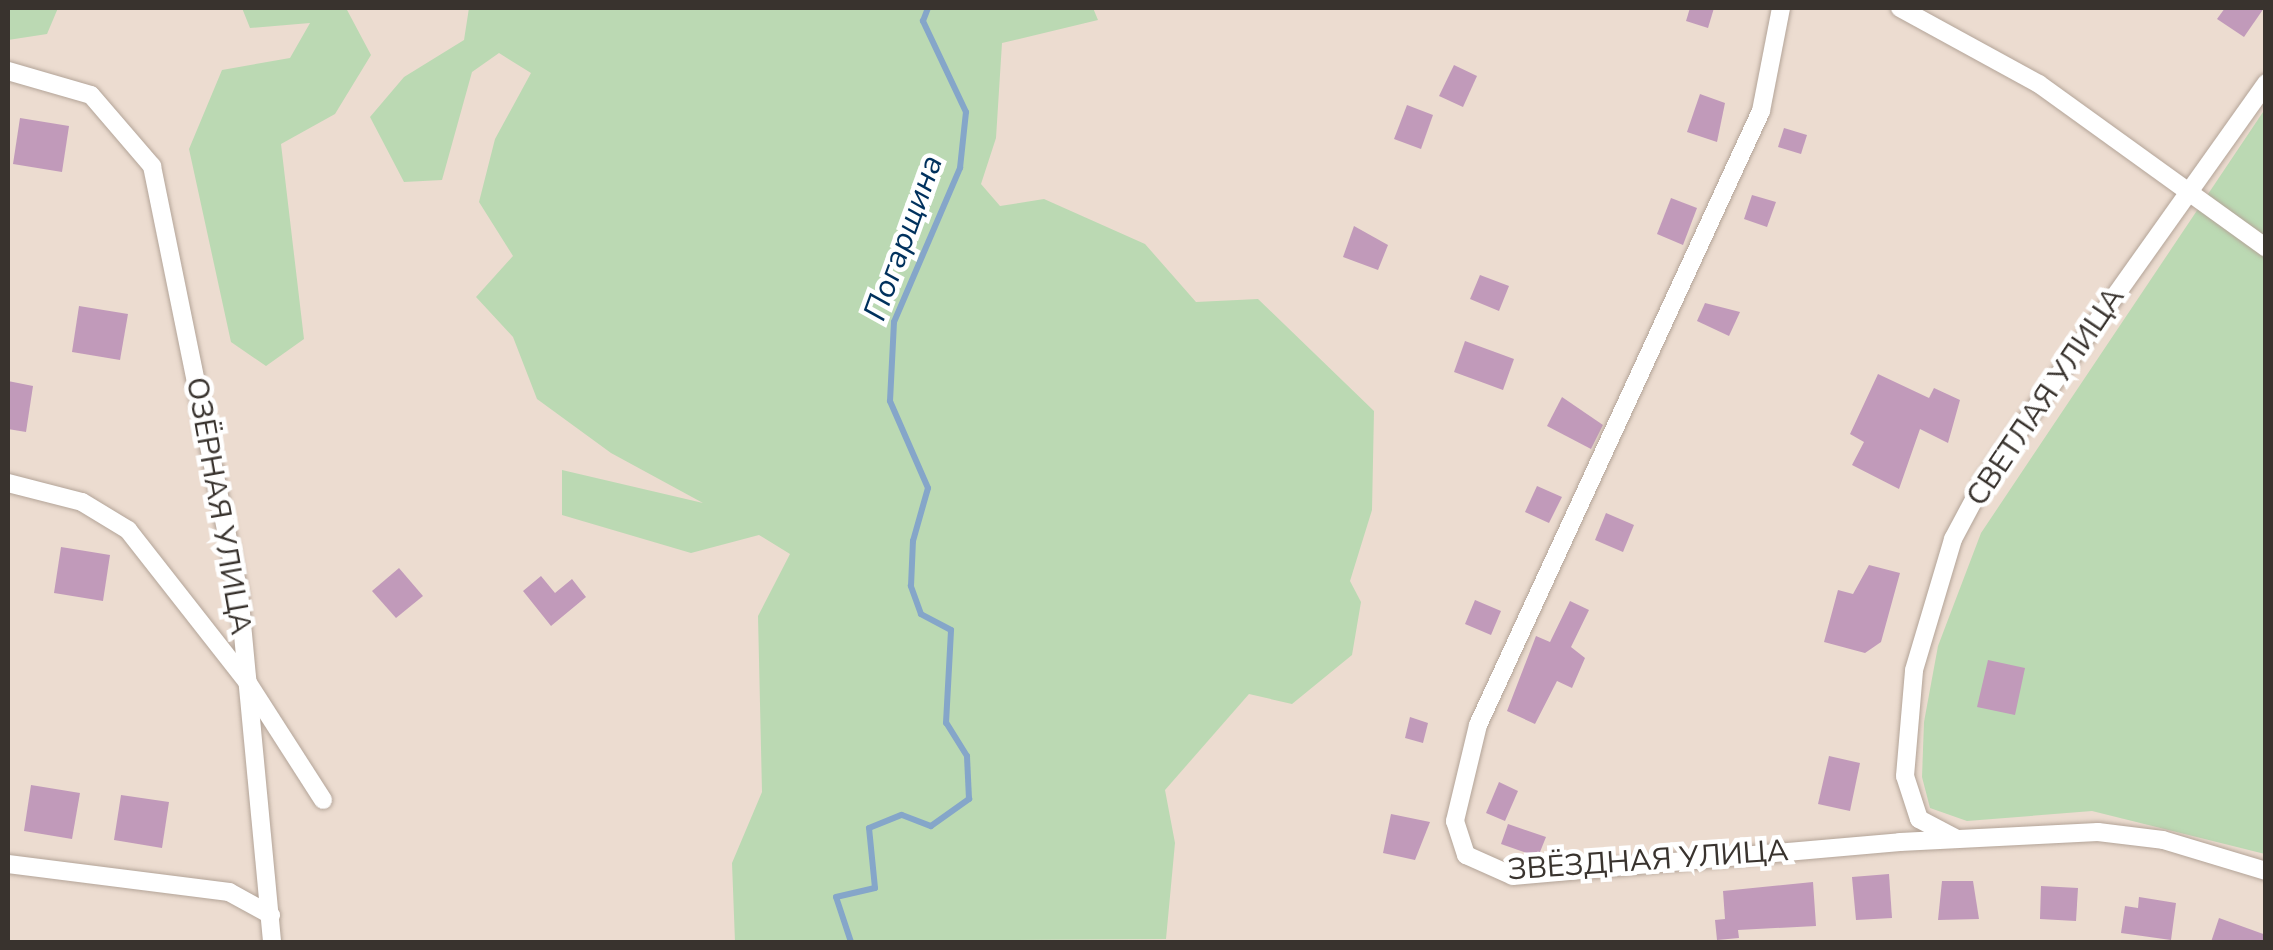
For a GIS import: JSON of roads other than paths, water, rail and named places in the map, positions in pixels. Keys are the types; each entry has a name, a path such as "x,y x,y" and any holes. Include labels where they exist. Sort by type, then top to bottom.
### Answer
{"street":[{"name":"ЗВЁЗДНАЯ УЛИЦА","path":"1781,8 1761,110 1509,646 1478,725 1455,820 1466,854 1513,876 2098,832 2163,840 2266,871"},
{"path":"1900,8 2039,84 2266,248"},
{"name":"ОЗЁРНАЯ УЛИЦА","path":"8,71 91,95 152,166 239,592 272,942"},
{"name":"СВЕТЛАЯ УЛИЦА","path":"1957,840 1918,819 1906,776 1914,670 1953,539 1985,479 2266,83"},
{"path":"8,483 82,502 128,530 248,683 323,800"},
{"path":"8,864 228,892 270,915"}],"waterway":[{"name":"Погарщина","path":"851,942 836,897 875,888 869,828 902,815 931,826 969,799 967,756 946,723 951,630 921,614 911,586 913,541 928,488 890,401 894,322 960,168 966,112 923,21 928,8"}]}
